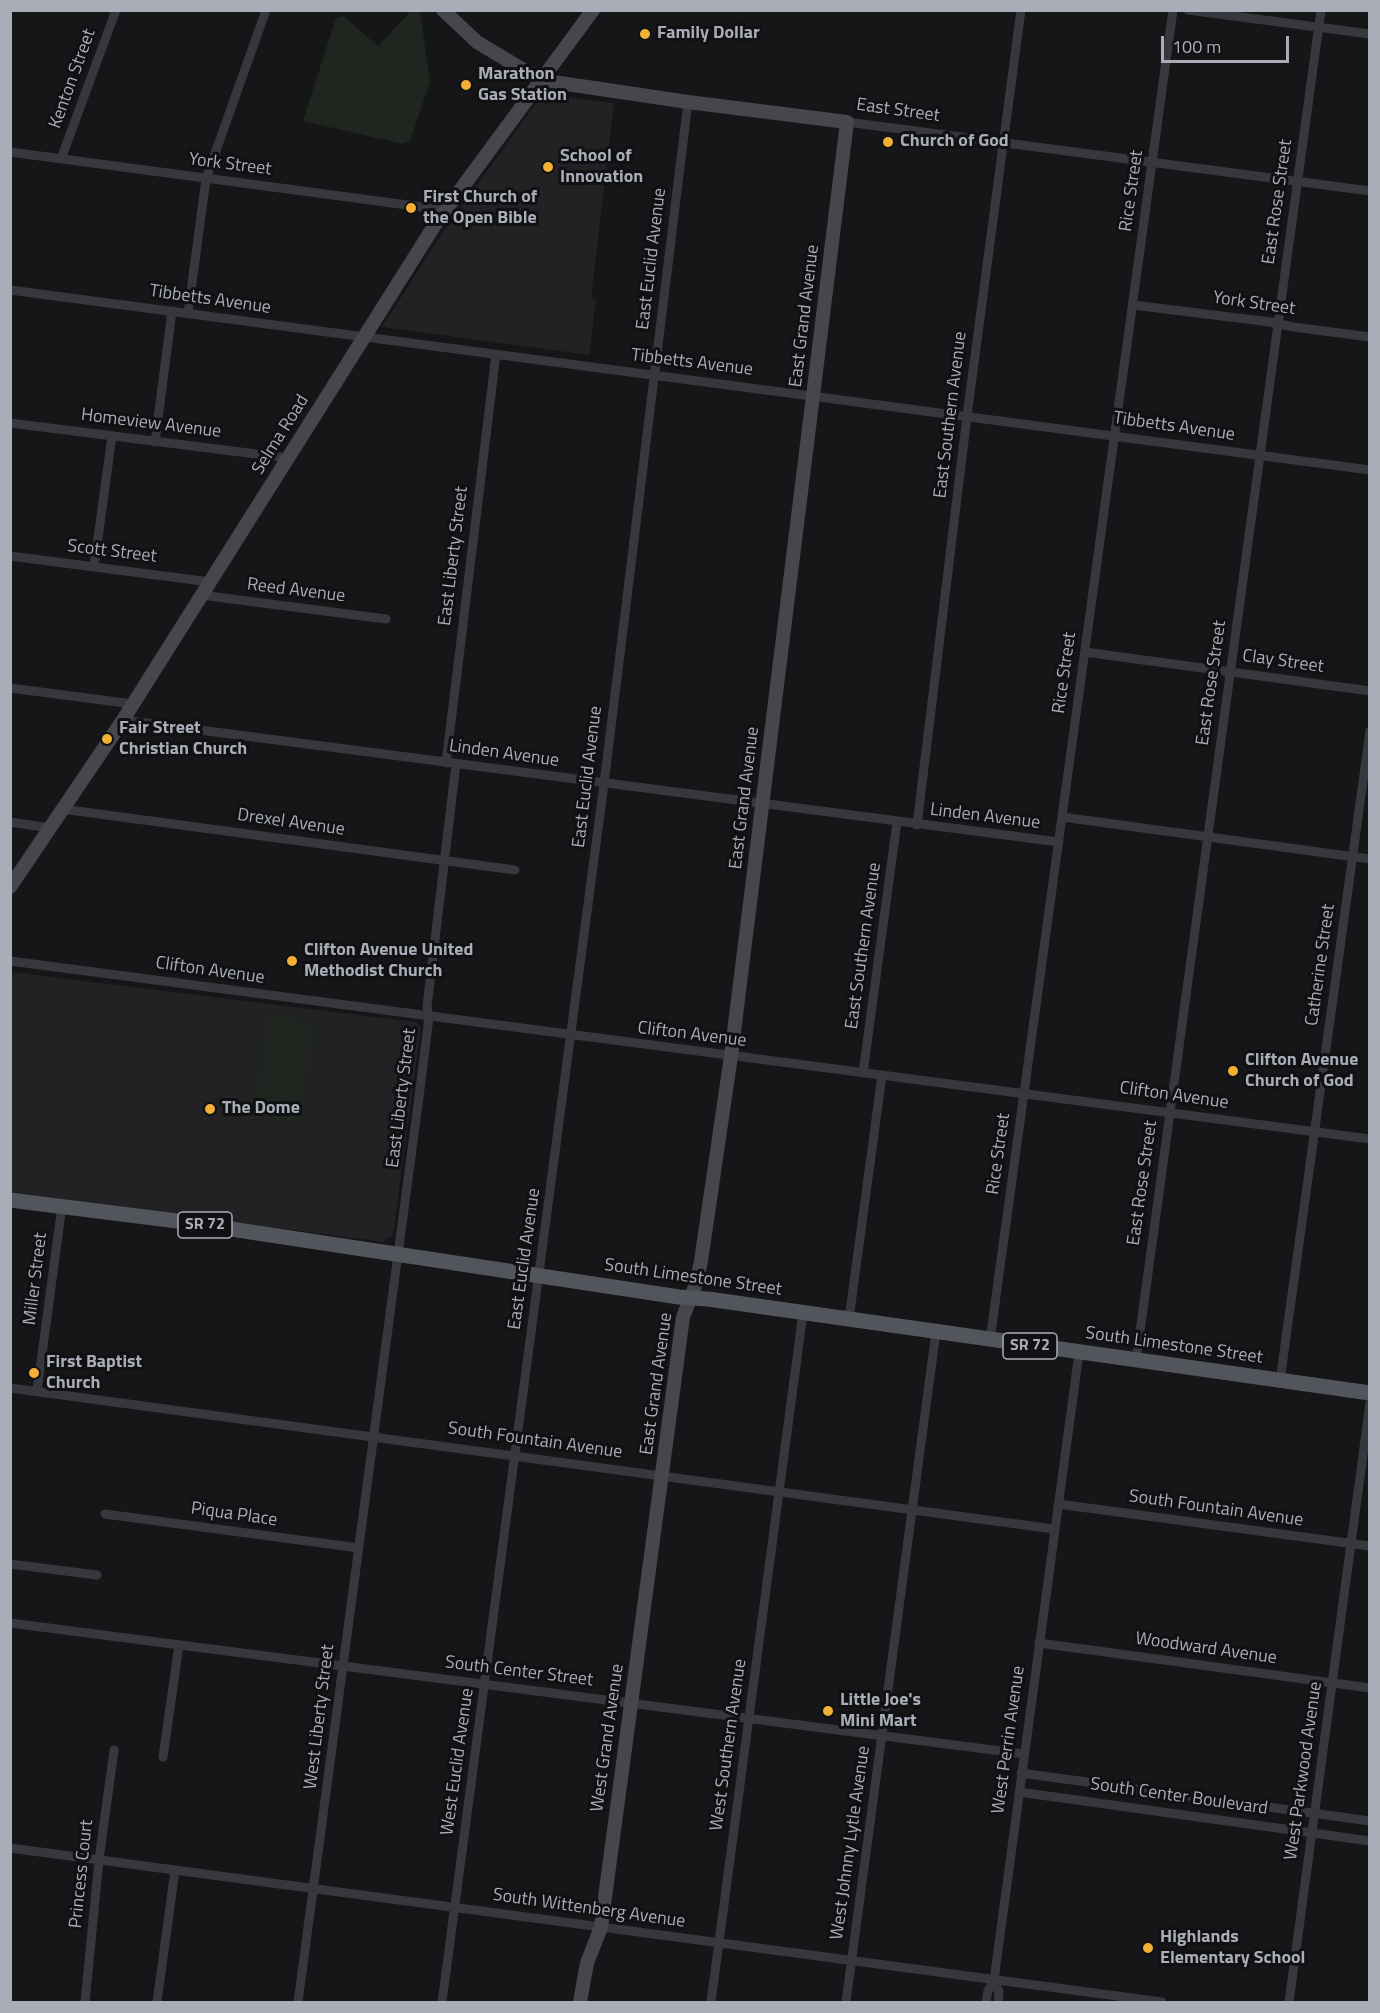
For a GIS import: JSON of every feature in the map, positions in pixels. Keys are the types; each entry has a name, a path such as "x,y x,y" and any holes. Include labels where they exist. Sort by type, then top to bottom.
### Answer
{"main road":[{"name":"South Limestone Street","path":"10,1200 1370,1393"}],"street":[{"name":"Kenton Street","path":"61,159 116,10"},
{"path":"188,313 206,179 266,10"},
{"name":"East Street","path":"443,10 477,42 540,80 688,102 1370,191"},
{"name":"Selma Road","path":"10,887 123,720 445,210 592,10"},
{"name":"East Southern Avenue","path":"917,825 967,416 1021,10"},
{"name":"Rice Street","path":"990,1340 1173,10"},
{"path":"1188,10 1370,34"},
{"name":"East Rose Street","path":"1136,1361 1321,10"},
{"name":"East Euclid Avenue","path":"515,1455 604,784 688,102"},
{"name":"East Grand Avenue","path":"662,1476 683,1317 691,1298 701,1261 731,1056 847,122"},
{"name":"York Street","path":"10,152 445,210"},
{"name":"Tibbetts Avenue","path":"10,290 1370,470"},
{"name":"York Street","path":"1133,305 1370,337"},
{"path":"155,442 172,311"},
{"name":"East Liberty Street","path":"374,1436 429,1017 427,1006 444,860 451,763 496,354"},
{"name":"Homeview Avenue","path":"10,423 288,458"},
{"path":"94,567 112,436"},
{"name":"Scott Street","path":"10,556 210,582"},
{"name":"Reed Avenue","path":"201,595 386,619"},
{"name":"Clay Street","path":"1085,652 1370,690"},
{"path":"10,688 133,704"},
{"name":"Linden Avenue","path":"123,720 1059,842"},
{"name":"Catherine Street","path":"1280,1381 1370,731"},
{"name":"Drexel Avenue","path":"62,809 515,870"},
{"name":"Linden Avenue","path":"1062,817 1370,859"},
{"path":"10,822 50,828"},
{"name":"East Southern Avenue","path":"863,1073 897,822"},
{"name":"Clifton Avenue","path":"10,961 1370,1139"},
{"path":"849,1319 882,1076"},
{"name":"Miller Street","path":"38,1391 62,1206"},
{"path":"779,1491 803,1313"},
{"name":"West Johnny Lytle Avenue","path":"846,2002 936,1332"},
{"name":"West Perrin Avenue","path":"986,2002 994,1980 1079,1353"},
{"name":"South Fountain Avenue","path":"10,1388 1054,1529"},
{"name":"West Parkwood Avenue","path":"1289,2002 1370,1403"},
{"name":"West Liberty Street","path":"298,2002 374,1436"},
{"name":"West Euclid Avenue","path":"442,2002 515,1455"},
{"name":"West Grand Avenue","path":"580,2002 587,1962 601,1927 662,1476"},
{"name":"West Southern Avenue","path":"711,2002 779,1491"},
{"name":"South Fountain Avenue","path":"1058,1504 1370,1546"},
{"name":"Piqua Place","path":"105,1514 359,1548"},
{"path":"10,1563 97,1575"},
{"name":"South Center Street","path":"10,1623 1024,1755"},
{"name":"Woodward Avenue","path":"1039,1643 1370,1688"},
{"path":"164,1757 179,1645"},
{"name":"Princess Court","path":"85,2002 99,1860 114,1750"},
{"name":"South Center Boulevard","path":"1021,1773 1370,1821"},
{"name":"South Center Boulevard","path":"1019,1792 1370,1841"},
{"name":"South Wittenberg Avenue","path":"10,1848 1162,2002"},
{"path":"158,2002 176,1870"},
{"name":"West Perrin Avenue","path":"994,1980 999,1992 998,2002"}],"shaded area":[{"path":"411,11 420,11 430,82 410,141 403,144 303,121 336,18 343,16 378,46"},
{"name":"School of Innovation","path":"546,95 614,103 591,299 596,300 589,355 382,327 443,232 539,99"},
{"name":"The Dome","path":"11,972 416,1022 421,1027 393,1235 383,1242 11,1192"},
{"path":"268,1016 314,1022 301,1123 255,1116"}],"place":[{"name":"Family Dollar","path":"645,34"},
{"name":"Marathon Gas Station","path":"466,85"},
{"name":"Church of God","path":"888,142"},
{"name":"School of Innovation","path":"548,167"},
{"name":"First Church of the Open Bible","path":"411,208"},
{"name":"Fair Street Christian Church","path":"107,739"},
{"name":"Clifton Avenue United Methodist Church","path":"292,961"},
{"name":"Clifton Avenue Church of God","path":"1233,1071"},
{"name":"The Dome","path":"210,1109"},
{"name":"First Baptist Church","path":"34,1373"},
{"name":"Little Joe's Mini Mart","path":"828,1711"},
{"name":"Highlands Elementary School","path":"1148,1948"}]}
